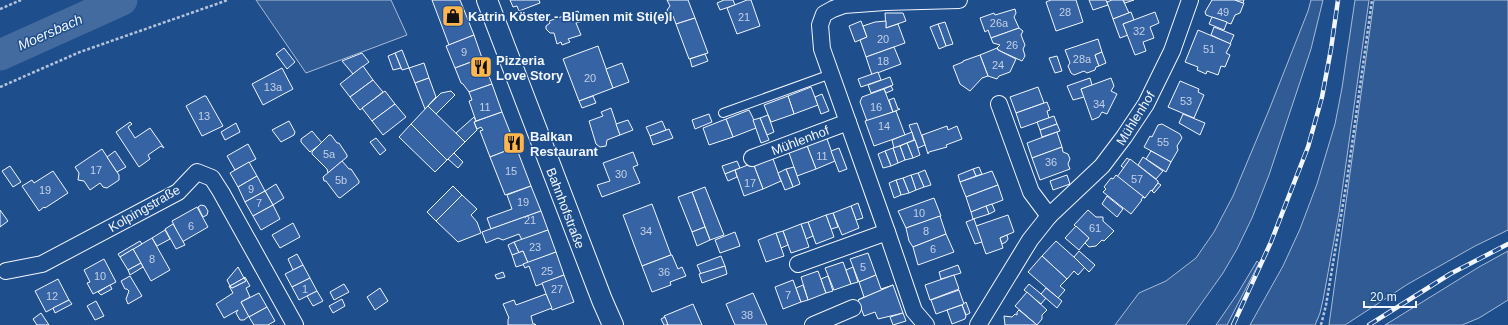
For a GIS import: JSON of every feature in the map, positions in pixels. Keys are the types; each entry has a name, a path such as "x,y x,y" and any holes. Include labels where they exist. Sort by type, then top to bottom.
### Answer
{"street":[{"name":"Bahnhofstraße","path":"487,0 602,300 613,325"},
{"path":"926,325 914,311 822,49 820,25 824,14 844,5 885,2 958,0"},
{"name":"Mühlenhof","path":"978,325 1030,240 1049,216 1102,166 1146,104 1172,51 1190,0"},
{"path":"999,104 1031,192 1049,216"},
{"name":"Mühlenhof","path":"752,158 848,122"},
{"name":"Kolpingstraße","path":"6,271 42,264 178,192 197,172 212,178 221,192 295,325"},
{"path":"798,264 887,232"},
{"path":"813,325 853,308"}],"lane":[{"path":"723,113 831,74"}],"path":[{"path":"0,9 22,0"},
{"path":"0,87 80,52 228,0"},
{"path":"1321,325 1326,305 1347,180 1372,0"}],"shaded area":[{"path":"256,0 391,0 407,35 306,73"},
{"path":"1311,0 1323,0 1311,49 1269,175 1252,218 1223,273 1186,325 1115,325 1139,293 1166,281 1196,258 1214,232 1233,196 1269,110"},
{"path":"1355,0 1369,0 1339,213 1320,313 1315,325 1250,325 1283,266 1300,229 1317,184 1335,124"},
{"path":"1374,0 1508,0 1508,230 1475,246 1408,284 1345,325 1329,325"},
{"path":"1508,251 1508,300 1479,318 1462,325 1385,325 1479,267"},
{"path":"1257,261 1259,263 1227,325 1216,325 1238,293"}],"building":[{"path":"432,0 460,0 474,35 449,45"},
{"path":"510,0 539,0 540,3 519,11 517,6 513,7"},
{"path":"667,0 688,0 695,18 676,24 673,16 668,15 667,10 670,6"},
{"path":"724,0 733,0 735,5 720,10 717,3"},
{"path":"747,0 751,0 760,26 737,34 727,8"},
{"path":"1051,0 1076,0 1083,22 1056,31 1046,2"},
{"path":"1089,0 1106,0 1108,5 1093,10"},
{"path":"1112,0 1123,0 1129,13 1113,19 1107,2"},
{"path":"1123,0 1134,0 1125,3"},
{"path":"1212,0 1235,0 1244,3 1240,13 1235,15 1231,24 1206,15 1205,12"},
{"path":"1235,0 1244,0 1243,3"},
{"path":"1015,9 1016,13 1014,17 1019,28 991,38 988,30 985,32 980,18 994,13 995,15"},
{"path":"578,11 583,21 576,23 581,35 568,39 570,42 562,45 561,42 557,44 554,33 550,33 546,29 546,26 550,23 549,21"},
{"path":"1131,12 1134,20 1123,24 1128,35 1120,38 1113,19"},
{"path":"1155,12 1159,23 1150,27 1154,38 1143,42 1146,51 1135,55 1123,24"},
{"path":"885,13 903,13 906,21 886,28"},
{"path":"1212,17 1227,22 1224,30 1209,24"},
{"path":"695,18 708,53 689,59 676,24"},
{"path":"861,21 867,37 855,42 849,26"},
{"path":"886,21 886,28 898,24 905,43 866,57 860,40 867,37 863,26 875,22"},
{"path":"945,22 953,44 946,46 938,24"},
{"path":"938,24 946,46 939,49 930,27"},
{"path":"1214,27 1234,35 1230,44 1211,35"},
{"path":"1019,28 1023,31 1021,35 1025,45 1023,49 1025,56 1022,61 998,50 997,48 1000,45 993,43 991,38"},
{"path":"1198,30 1231,44 1226,53 1230,55 1225,67 1221,66 1218,75 1207,71 1206,74 1197,70 1198,67 1185,62"},
{"path":"474,35 482,58 455,68 446,46"},
{"path":"1098,39 1102,52 1095,55 1099,66 1096,67 1095,70 1087,73 1084,71 1074,75 1071,73 1068,66 1070,63 1065,50"},
{"path":"598,46 613,88 579,101 563,59"},
{"path":"894,47 901,64 872,75 866,57"},
{"path":"284,48 295,62 287,69 276,54"},
{"path":"997,48 998,50 1016,59 1010,72 999,76 997,79 988,76 980,55"},
{"path":"402,50 409,68 402,70 395,53"},
{"path":"1102,52 1106,63 1099,66 1095,55"},
{"path":"362,53 369,62 353,74 342,61"},
{"path":"395,53 401,68 393,70 388,56"},
{"path":"705,54 708,61 692,67 690,59"},
{"path":"980,55 988,76 982,78 970,91 960,84 953,66"},
{"path":"1057,56 1062,71 1055,73 1049,58"},
{"path":"482,58 492,84 469,92 461,83 455,68"},
{"path":"424,63 429,78 415,83 409,68"},
{"path":"622,63 629,82 613,88 606,69"},
{"path":"363,66 373,80 350,97 340,84"},
{"path":"282,68 293,89 263,105 252,84"},
{"path":"878,72 881,80 861,87 858,79"},
{"path":"890,77 893,85 871,93 868,85"},
{"path":"429,78 436,97 425,109 415,83"},
{"path":"1090,78 1092,85 1081,89 1084,97 1073,100 1067,86"},
{"path":"1111,78 1114,86 1111,91 1117,94 1107,114 1102,112 1099,117 1092,120 1081,89"},
{"path":"373,80 383,92 360,110 350,97"},
{"path":"1180,81 1199,89 1198,92 1204,95 1194,118 1168,107"},
{"path":"492,84 502,112 476,121 469,101 472,100 469,92"},
{"path":"891,86 893,90 886,93 884,89"},
{"path":"811,87 818,105 794,114 788,96"},
{"path":"1038,87 1044,103 1016,113 1010,97"},
{"path":"884,89 893,112 867,121 860,102 862,97"},
{"path":"385,91 395,104 372,121 362,108"},
{"path":"451,91 455,95 436,114 428,106 441,93"},
{"path":"822,94 829,111 821,114 815,97"},
{"path":"206,96 223,126 202,136 186,106"},
{"path":"593,96 596,103 582,108 579,101"},
{"path":"788,96 794,114 771,122 764,105"},
{"path":"894,98 898,109 900,109 893,112 889,100"},
{"path":"1047,102 1050,110 1047,111 1049,118 1021,128 1016,113"},
{"path":"395,104 406,117 383,135 372,121"},
{"path":"428,106 465,142 447,160 411,124"},
{"path":"611,108 620,135 607,140 606,146 600,147 596,144 589,121 603,116 601,112"},
{"path":"749,110 756,128 733,137 726,119"},
{"path":"896,111 905,135 874,146 865,121"},
{"path":"502,112 516,147 490,157 480,131 483,130 481,127 477,129 474,122"},
{"path":"709,114 712,122 695,129 692,120"},
{"path":"1183,114 1205,123 1200,135 1179,123"},
{"path":"768,115 774,132 767,135 760,118"},
{"path":"1054,116 1057,124 1040,130 1037,122"},
{"path":"474,117 477,130 465,142 456,133"},
{"path":"760,118 769,140 761,143 753,120"},
{"path":"726,119 733,137 709,145 703,128"},
{"path":"628,120 633,130 620,135 616,124"},
{"path":"289,121 295,132 294,135 281,142 272,130"},
{"path":"662,121 666,130 650,136 646,127"},
{"path":"130,122 132,124 128,127 135,138 150,128 164,148 161,146 148,155 150,159 139,167 116,132"},
{"path":"236,123 240,132 225,140 221,132"},
{"path":"917,123 925,145 918,148 909,125"},
{"path":"411,124 447,160 435,172 399,137"},
{"path":"1057,124 1060,131 1042,137 1040,130"},
{"path":"1162,124 1180,134 1182,138 1177,146 1178,150 1171,162 1144,147 1150,136 1152,137 1158,125"},
{"path":"947,126 948,130 957,126 962,139 946,145 947,147 929,152 928,154 922,135"},
{"path":"669,129 673,138 653,145 650,136"},
{"path":"312,131 322,143 310,152 301,142 301,139"},
{"path":"912,132 914,140 894,148 892,140"},
{"path":"1057,132 1062,147 1032,158 1027,143"},
{"path":"329,135 331,135 337,143 339,143 347,157 328,173 327,169 312,154 312,152"},
{"path":"826,136 835,161 816,169 806,143"},
{"path":"376,138 386,150 380,155 370,142"},
{"path":"915,140 920,155 913,158 907,143"},
{"path":"806,143 816,169 797,176 788,150"},
{"path":"907,143 913,158 905,160 900,146"},
{"path":"248,144 256,159 235,170 227,156"},
{"path":"900,146 905,160 898,163 893,148"},
{"path":"516,147 531,186 505,195 490,157"},
{"path":"1062,147 1063,152 1068,154 1070,159 1068,164 1070,169 1040,180 1032,158"},
{"path":"839,148 847,169 839,172 831,151"},
{"path":"893,148 898,163 891,166 885,151"},
{"path":"102,149 119,175 119,180 107,188 103,187 100,183 90,190 84,181 78,180 79,173 75,167"},
{"path":"115,151 126,167 117,172 107,157"},
{"path":"885,151 891,166 883,168 878,154"},
{"path":"1151,151 1171,162 1166,172 1146,159"},
{"path":"633,152 638,165 633,167 640,183 602,197 597,185 610,181 603,163"},
{"path":"454,153 463,162 458,168 448,159"},
{"path":"772,156 781,181 763,189 753,163"},
{"path":"1143,157 1163,171 1156,179 1138,165"},
{"path":"1127,158 1130,160 1124,168 1121,166"},
{"path":"1130,159 1158,181 1152,191 1151,190 1145,198 1117,177"},
{"path":"342,161 349,169 351,169 359,183 340,198 326,181 324,181 323,177"},
{"path":"737,161 740,168 725,174 722,166"},
{"path":"249,162 257,176 238,187 230,173"},
{"path":"753,163 763,189 744,196 735,170"},
{"path":"10,166 21,182 13,187 2,171"},
{"path":"794,167 800,184 793,187 786,169"},
{"path":"979,167 982,174 976,176 973,169"},
{"path":"786,169 793,187 785,190 778,173"},
{"path":"973,169 976,176 960,182 958,175"},
{"path":"735,170 737,177 728,181 725,174"},
{"path":"925,170 931,185 924,187 918,173"},
{"path":"53,171 68,193 39,211 22,186 32,180 34,183"},
{"path":"992,171 998,185 966,197 960,182"},
{"path":"918,173 924,187 916,190 911,175"},
{"path":"911,175 916,190 909,193 903,178"},
{"path":"1067,175 1070,184 1053,190 1050,181"},
{"path":"1116,175 1145,198 1143,197 1131,214 1103,192 1106,189 1104,187 1111,178 1113,179"},
{"path":"257,176 265,191 245,202 238,187"},
{"path":"903,178 909,193 901,195 896,180"},
{"path":"896,180 901,195 894,198 889,183"},
{"path":"1158,183 1161,185 1154,193 1152,191"},
{"path":"276,184 284,198 273,205 265,191"},
{"path":"998,185 1003,200 971,212 966,197"},
{"path":"453,186 462,195 436,221 427,212"},
{"path":"531,186 541,211 491,229 487,218 512,209 507,195"},
{"path":"705,187 724,235 710,240 692,192"},
{"path":"265,191 273,205 253,216 245,202"},
{"path":"692,192 705,227 692,232 678,197"},
{"path":"462,195 477,209 471,215 477,222 481,233 458,242 436,221"},
{"path":"1107,196 1123,209 1117,217 1102,204"},
{"path":"934,198 941,216 906,228 898,211"},
{"path":"858,203 863,218 856,220 851,206"},
{"path":"652,204 671,255 642,266 623,215"},
{"path":"992,204 995,211 989,214 986,206"},
{"path":"201,205 205,206 208,211 207,215 203,217 198,207"},
{"path":"273,205 280,219 261,230 253,216"},
{"path":"851,206 859,228 842,235 833,213"},
{"path":"986,206 989,214 973,219 971,212"},
{"path":"197,207 208,227 182,242 172,221"},
{"path":"0,210 8,221 0,227"},
{"path":"1088,210 1096,217 1103,217 1103,221 1114,231 1104,241 1102,240 1096,246 1089,247 1085,243 1089,238 1074,225"},
{"path":"541,211 548,230 522,240 519,234 503,240 498,238 486,243 482,232"},
{"path":"833,213 838,227 831,229 826,215"},
{"path":"826,215 834,237 816,244 808,222"},
{"path":"1008,215 1014,232 1000,238 1003,248 986,254 976,226"},
{"path":"940,216 946,234 913,247 909,241 906,228"},
{"path":"974,219 982,242 975,244 966,222"},
{"path":"808,222 813,236 806,239 801,224"},
{"path":"293,223 300,237 280,248 272,235"},
{"path":"173,224 185,245 176,249 165,229"},
{"path":"801,224 809,247 791,253 783,231"},
{"path":"1076,226 1089,238 1079,250 1065,238"},
{"path":"705,227 710,240 697,246 692,232"},
{"path":"165,230 170,239 157,246 152,238"},
{"path":"548,230 556,252 528,263 523,251 519,253 514,242"},
{"path":"783,231 788,245 781,248 776,233"},
{"path":"735,232 740,246 720,253 715,240"},
{"path":"776,233 784,256 766,262 758,240"},
{"path":"946,234 954,252 918,265 913,247"},
{"path":"1007,235 1008,239 1002,244 1000,238"},
{"path":"152,238 170,270 151,281 133,249"},
{"path":"140,241 142,244 120,257 118,254"},
{"path":"1056,241 1085,267 1078,275 1074,271 1067,279 1042,256"},
{"path":"514,242 519,253 512,255 508,245"},
{"path":"133,249 141,263 128,270 120,257"},
{"path":"523,251 528,263 516,267 512,255"},
{"path":"1079,251 1095,265 1089,272 1074,257"},
{"path":"556,252 564,275 536,286 529,266 525,268 523,264"},
{"path":"868,253 876,275 859,282 850,259"},
{"path":"297,254 303,265 293,270 288,259"},
{"path":"671,255 678,269 682,267 686,276 670,282 671,285 652,292 642,266"},
{"path":"721,256 725,266 701,274 697,265"},
{"path":"1042,256 1067,279 1060,286 1065,290 1058,298 1028,272"},
{"path":"104,259 116,282 93,294 87,283 90,282 84,270"},
{"path":"843,262 851,284 834,290 825,268"},
{"path":"141,263 143,267 130,275 128,270"},
{"path":"303,265 310,278 292,287 285,274"},
{"path":"958,265 961,273 941,279 939,272"},
{"path":"725,266 727,274 702,283 699,274"},
{"path":"238,267 244,278 230,286 227,280"},
{"path":"853,267 858,282 851,284 846,270"},
{"path":"818,271 826,293 808,300 801,277"},
{"path":"503,272 505,277 497,279 495,275"},
{"path":"564,275 574,302 552,310 542,283"},
{"path":"876,275 881,289 893,285 858,300 864,297 859,282"},
{"path":"954,275 959,289 930,300 925,285"},
{"path":"130,276 142,296 128,304 126,299 129,291 125,289 121,281"},
{"path":"828,276 833,291 826,293 821,279"},
{"path":"245,277 250,286 246,288 250,297 241,302 249,316 244,320 240,320 236,313 238,310 224,318 216,304 233,293 229,286 232,288 246,281 244,278"},
{"path":"244,278 246,281 232,288 230,286"},
{"path":"310,278 317,291 299,300 292,287"},
{"path":"58,279 69,300 46,312 35,291"},
{"path":"793,280 801,302 783,309 775,287"},
{"path":"344,284 349,292 334,300 330,292"},
{"path":"1029,284 1046,298 1041,304 1024,290"},
{"path":"110,285 112,289 101,295 98,292"},
{"path":"803,285 808,300 801,302 796,288"},
{"path":"893,285 903,313 878,319 875,312 864,316 858,300"},
{"path":"380,288 388,301 375,310 367,297"},
{"path":"1046,288 1062,301 1057,308 1041,294"},
{"path":"959,290 964,304 936,314 931,300"},
{"path":"317,291 323,301 313,306 307,296"},
{"path":"1027,292 1047,310 1042,315 1042,319 1037,325 1015,306"},
{"path":"259,293 267,307 249,317 241,302"},
{"path":"753,293 767,325 735,325 726,304"},
{"path":"546,294 552,308 531,316 533,324 536,325 508,325 509,318 503,304 514,300 516,305"},
{"path":"342,299 345,306 333,313 329,306"},
{"path":"69,300 72,304 55,313 53,308"},
{"path":"96,301 104,316 95,320 87,306"},
{"path":"966,302 970,313 966,315 962,305"},
{"path":"693,304 702,325 668,325 664,316"},
{"path":"962,305 966,316 965,319 952,324 947,310"},
{"path":"267,307 275,321 268,325 254,325 249,317"},
{"path":"1019,310 1037,325 1005,325 1004,316 1012,317 1015,314 1017,315"},
{"path":"41,313 49,325 37,325 33,319"},
{"path":"903,313 906,321 893,325 890,317"},
{"path":"665,317 668,325 664,325 661,319"}],"waterway":[{"name":"Moersbach","path":"0,55 122,0"}],"railway":[{"path":"1233,325 1271,242 1308,147 1322,97 1338,0"},
{"path":"1369,325 1450,274 1508,244"}],"place":[{"name":"Katrin Köster - Blumen mit Sti(e)l","path":"453,16"},
{"name":"Pizzeria Love Story","path":"481,67"},
{"name":"Balkan Restaurant","path":"514,143"}]}
